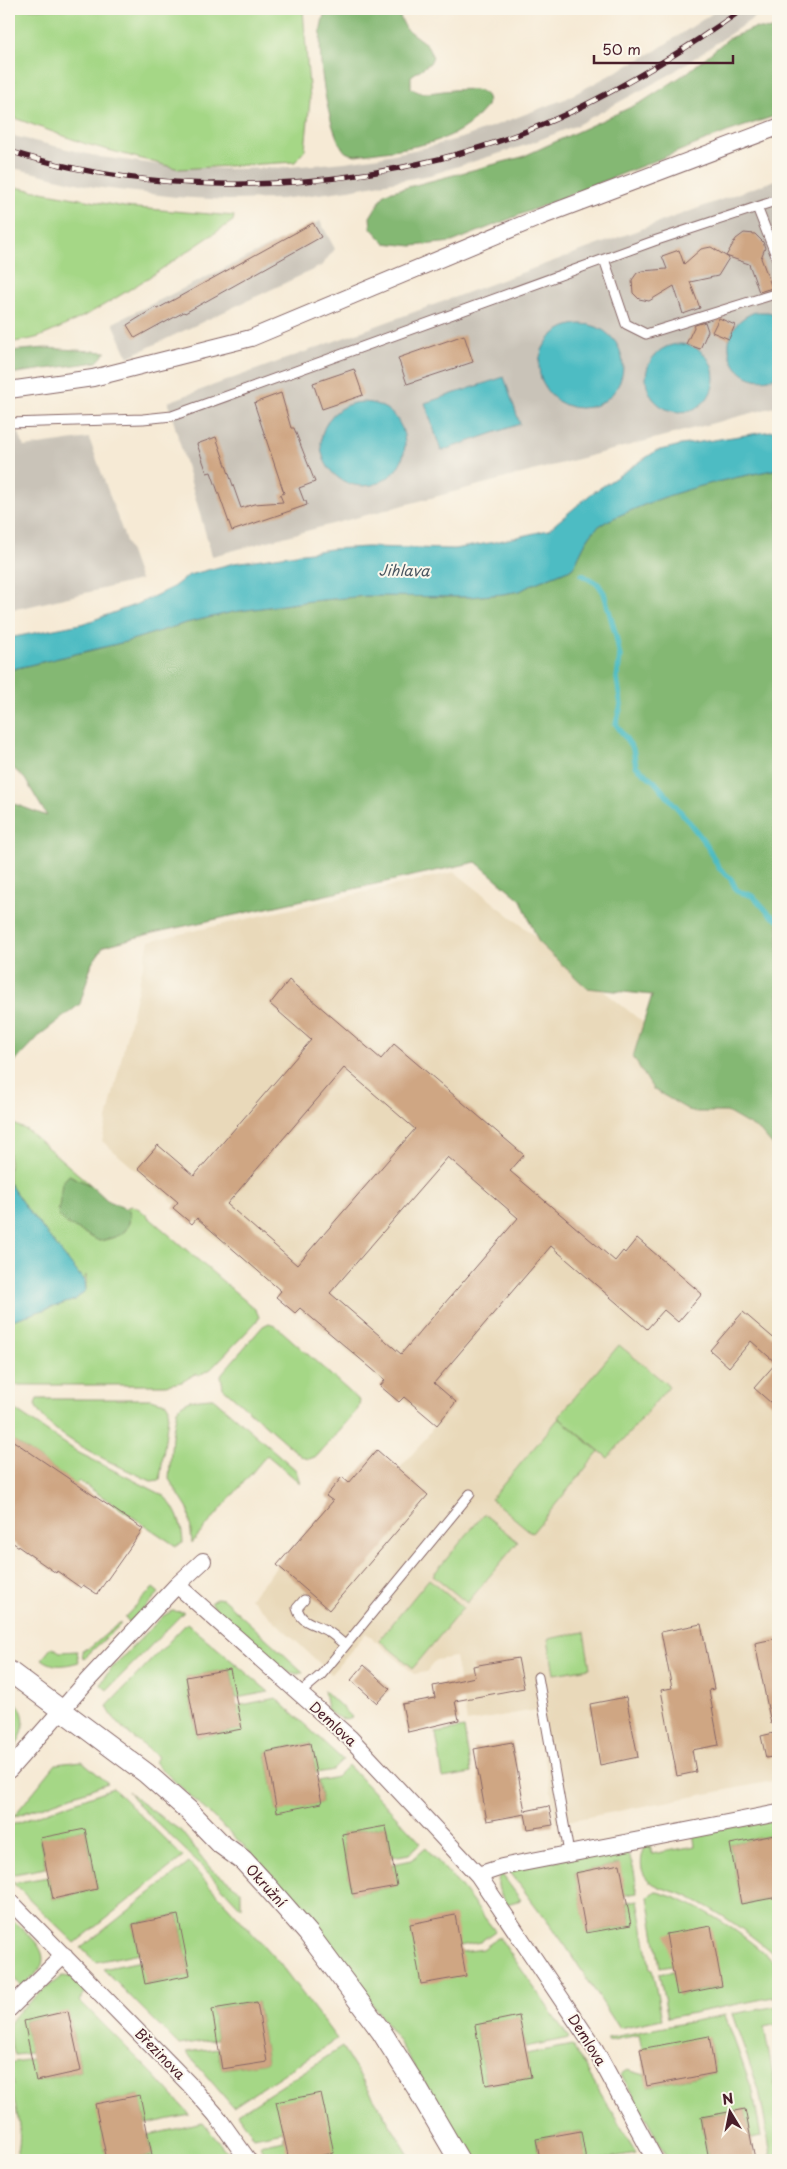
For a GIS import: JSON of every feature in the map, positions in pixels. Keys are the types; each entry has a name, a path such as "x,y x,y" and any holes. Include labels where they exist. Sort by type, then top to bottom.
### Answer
{"street":[{"path":"9,390 93,378 251,338 540,216 778,126"},
{"path":"9,1770 62,1709 177,1585 203,1561"},
{"name":"Demlova","path":"177,1585 350,1738 478,1875 595,2049 655,2160"},
{"name":"Okružní","path":"9,1671 146,1773 188,1810 221,1844 243,1860 308,1933 380,2031 417,2088 459,2160"},
{"path":"478,1875 502,1867 569,1853 631,1843 778,1812"},
{"name":"Březinova","path":"9,1900 64,1954 190,2085 216,2115 248,2160"},
{"path":"9,2009 64,1954"}],"lane":[{"path":"9,423 143,419 172,416 604,259 778,200"},
{"path":"757,207 778,261"},
{"path":"604,259 626,324 646,334 778,293"},
{"path":"300,1693 321,1675 470,1494"},
{"path":"304,1600 297,1608 299,1614 307,1623 322,1628 345,1645"},
{"path":"538,1677 569,1853"}],"shaded area":[{"path":"719,9 767,9 669,75 577,125 526,145 430,175 349,190 281,199 228,200 176,197 94,187 9,167 9,135 100,157 178,167 229,169 279,168 345,162 424,148 465,137 565,99 655,51"},
{"path":"778,179 778,406 212,556 168,402"},
{"path":"320,221 335,249 321,266 128,357 113,323"},
{"path":"9,433 19,433 24,447 89,438 140,580 22,608 9,609"},
{"path":"455,872 680,1052 778,1111 778,1780 557,1823 535,1710 467,1722 455,1657 436,1660 426,1672 414,1674 366,1633 331,1674 250,1598 376,1451 398,1470 423,1442 434,1426 102,1141 149,941"}],"green space":[{"path":"9,9 303,9 310,100 305,150 295,162 179,169 86,144 9,116"},
{"path":"327,9 396,9 406,29 426,44 433,57 430,63 411,76 411,88 424,93 464,89 475,90 483,93 487,98 487,106 468,125 443,139 399,149 356,155 347,153 337,137 326,101 320,37 322,21"},
{"path":"755,28 778,31 778,115 727,132 452,242 412,246 385,243 371,228 370,217 385,193 522,157 642,102 688,72 729,38"},
{"path":"9,186 124,207 234,216 233,221 114,299 39,337 9,343"},
{"path":"46,348 106,352 97,362 9,374 9,351"},
{"path":"778,469 778,1152 760,1131 727,1112 692,1112 653,1089 633,1057 652,995 587,988 539,943 521,900 476,862 153,933 104,946 92,963 80,1004 41,1034 9,1068 9,802 47,816 25,779 9,764 9,670 125,642 186,623 233,612 366,596 469,597 520,591 573,568 594,530 614,518 648,503 684,491"},
{"path":"9,1122 27,1130 92,1186 69,1175 65,1223 100,1241 118,1236 126,1230 130,1219 130,1211 123,1209 131,1206 138,1208 256,1310 259,1317 256,1322 211,1369 199,1375 195,1374 182,1382 165,1385 9,1385 9,1321 75,1300 86,1290 86,1275 84,1281 9,1183"},
{"path":"69,1175 92,1186 107,1200 130,1211 130,1219 126,1230 118,1236 99,1241 65,1223 58,1215 62,1183"},
{"path":"269,1323 275,1325 360,1401 358,1409 317,1456 309,1459 302,1457 223,1388 221,1375 223,1372 263,1326"},
{"path":"619,1345 669,1386 608,1458 558,1417"},
{"path":"213,1398 296,1470 300,1483 267,1455 192,1543 189,1511 169,1479 172,1436 177,1410 181,1405 190,1400"},
{"path":"37,1399 150,1399 166,1403 169,1408 160,1480 151,1481 104,1459 68,1439 41,1416 35,1404"},
{"path":"9,1406 79,1453 163,1495 178,1517 183,1543 176,1546 79,1481 76,1484 9,1438"},
{"path":"559,1418 599,1452 532,1533 491,1499"},
{"path":"484,1514 518,1542 467,1603 433,1575"},
{"path":"429,1579 463,1608 413,1668 379,1640"},
{"path":"153,1588 159,1593 130,1623 125,1617"},
{"path":"217,1598 223,1599 303,1672 298,1674 285,1671 210,1603"},
{"path":"172,1611 184,1612 107,1690 101,1685 107,1673 163,1616"},
{"path":"120,1622 120,1625 83,1659 82,1650 90,1648"},
{"path":"187,1623 269,1692 236,1698 230,1669 186,1677 197,1737 241,1729 237,1706 276,1698 343,1760 333,1770 316,1773 310,1743 266,1752 277,1811 322,1803 318,1781 336,1777 348,1765 421,1843 409,1854 392,1857 386,1826 342,1834 352,1894 396,1886 393,1864 412,1860 426,1848 461,1887 495,1931 480,1942 460,1946 461,1952 483,1949 499,1937 569,2038 525,2047 519,2017 475,2025 486,2085 530,2077 526,2054 572,2045 636,2153 598,2160 586,2160 581,2131 536,2139 540,2160 472,2160 398,2040 309,1916 241,1843 154,1762 158,1757 129,1734 111,1714 107,1706"},
{"path":"584,1632 590,1668 554,1674 548,1639"},
{"path":"52,1647 60,1652 77,1651 79,1662 59,1665 46,1662 42,1659"},
{"path":"324,1690 352,1717 342,1719 327,1710"},
{"path":"9,1696 17,1703 21,1710 24,1717 24,1725 19,1741 9,1756"},
{"path":"464,1728 471,1773 443,1778 436,1733"},
{"path":"82,1761 108,1783 13,1817 56,1764"},
{"path":"113,1788 183,1857 75,1943 13,1883 48,1877 53,1899 97,1889 85,1829 40,1839 46,1868 9,1875 9,1826"},
{"path":"128,1791 140,1802 181,1831 211,1869 241,1891 241,1908 201,1865 137,1804"},
{"path":"778,1821 778,1857 774,1835 730,1844 741,1904 778,1897 778,1958 724,1917 689,1897 654,1884 643,1872 642,1858 644,1849 649,1841 652,1854 695,1846 693,1832"},
{"path":"624,1850 632,1864 637,1893 625,1895 619,1864 575,1873 587,1933 631,1925 627,1902 638,1900 650,1968 652,1969 662,2019 619,2028 565,1945 507,1868"},
{"path":"189,1863 280,1964 337,2039 233,2107 186,2052 218,2048 222,2069 267,2062 257,2002 212,2009 217,2039 179,2045 103,1969 141,1961 146,1984 190,1975 178,1915 133,1924 139,1953 96,1962 81,1948"},
{"path":"501,1873 521,1900 507,1904 500,1893 498,1885"},
{"path":"657,1892 706,1912 738,1932 766,1955 778,1966 778,1996 668,2018 659,1974 673,1971 678,1995 722,1986 672,1965 660,1967 648,1897 652,1893"},
{"path":"14,1922 31,1937 43,1956 39,1970 22,1987 9,1973 9,1927"},
{"path":"62,1976 72,1977 87,1991 79,2000 153,2074 190,2115 146,2124 139,2095 96,2104 107,2160 15,2160 18,2151 19,2133 11,2086 14,2085 9,2063 32,2059 37,2081 81,2071 68,2012 24,2021 31,2053 15,2055 10,2038 9,2028 16,2015 31,2000"},
{"path":"778,2006 778,2024 764,2027 775,2086 778,2086 778,2160 772,2160 759,2090 732,2014"},
{"path":"725,2015 753,2092 761,2137 751,2139 745,2109 701,2117 709,2160 669,2160 621,2074 627,2070 645,2075 648,2086 715,2073 709,2037 642,2049 639,2035 608,2041 608,2038"},
{"path":"342,2047 412,2160 269,2160 259,2145 284,2140 283,2131 254,2137 238,2114"},
{"path":"203,2123 230,2156 221,2157 223,2160 127,2160 152,2155 148,2135"}],"water":[{"path":"755,312 768,312 778,315 778,376 762,380 749,377 738,369 731,358 729,345 732,332 740,321"},
{"path":"573,324 589,324 605,331 616,342 623,358 620,382 611,396 605,401 589,408 573,408 557,401 546,390 539,374 539,358 546,342 557,331"},
{"path":"687,344 699,350 708,359 714,371 712,391 704,402 687,412 673,412 656,402 648,391 646,371 656,354 667,346"},
{"path":"504,377 520,424 441,451 425,403"},
{"path":"355,402 371,402 387,409 398,420 405,436 402,460 393,474 387,479 371,486 355,486 339,479 328,468 321,452 321,436 328,420 339,409"},
{"name":"Jihlava","path":"778,430 778,469 684,491 648,503 614,518 594,530 573,568 520,591 469,597 366,596 311,601 233,612 186,623 125,642 9,670 9,638 85,623 140,603 173,587 189,575 234,563 331,549 367,547 454,549 548,530 591,494 656,451 681,445"},
{"path":"9,1183 85,1282 86,1290 75,1300 9,1321"}],"building":[{"path":"313,223 321,237 185,313 135,338 127,325 156,307 157,309"},
{"path":"744,233 755,234 763,242 765,248 761,258 772,288 759,292 749,264 726,256 736,239"},
{"path":"711,247 729,258 718,276 690,282 700,308 683,314 674,286 649,301 639,299 633,293 632,280 637,273 667,269 662,256 679,250 684,264 701,249"},
{"path":"719,318 735,325 729,339 712,332"},
{"path":"705,322 708,331 700,349 686,344 695,325"},
{"path":"464,335 473,362 407,384 398,358"},
{"path":"354,369 363,395 322,409 313,383"},
{"path":"281,393 291,428 294,428 315,482 299,488 307,505 232,531 211,472 207,473 197,444 216,437 241,508 254,504 283,502 280,495 284,493 254,403"},
{"path":"289,980 381,1059 394,1044 524,1155 510,1171 615,1261 623,1251 625,1253 637,1238 702,1294 678,1322 664,1310 647,1329 551,1246 434,1383 456,1402 437,1425 404,1397 399,1402 380,1386 385,1380 300,1308 295,1313 276,1297 281,1291 197,1218 192,1224 173,1208 178,1202 138,1168 158,1145 194,1176 311,1040 270,1004","holes":["344,1068 415,1129 297,1265 227,1204","448,1157 518,1218 401,1354 330,1293"]},
{"path":"743,1312 778,1342 778,1409 754,1388 776,1363 751,1341 729,1367 710,1350"},
{"path":"9,1438 143,1529 97,1594 83,1585 81,1588 57,1571 56,1573 9,1540"},
{"path":"377,1450 428,1495 329,1610 277,1565 333,1501 326,1496 342,1477 349,1483"},
{"path":"701,1624 714,1689 709,1690 719,1745 692,1750 696,1772 677,1776 661,1690 672,1688 661,1632"},
{"path":"778,1638 778,1724 771,1724 755,1643"},
{"path":"518,1658 524,1688 455,1701 459,1720 408,1732 402,1704 435,1698 433,1686 475,1677 473,1666"},
{"path":"364,1665 390,1689 377,1703 351,1680"},
{"path":"230,1669 242,1729 197,1737 186,1677"},
{"path":"626,1697 638,1757 600,1765 590,1704"},
{"path":"778,1732 778,1756 766,1758 761,1736"},
{"path":"512,1742 525,1811 549,1806 553,1825 528,1829 525,1814 487,1821 474,1749"},
{"path":"310,1743 322,1803 277,1812 266,1752"},
{"path":"386,1826 397,1886 352,1894 342,1834"},
{"path":"85,1829 97,1889 53,1899 40,1838"},
{"path":"774,1835 778,1857 778,1897 741,1904 730,1844"},
{"path":"620,1864 631,1925 586,1933 575,1873"},
{"path":"178,1915 190,1975 145,1984 133,1924"},
{"path":"455,1915 466,1976 421,1984 410,1924"},
{"path":"711,1926 722,1986 677,1995 666,1934"},
{"path":"257,2002 267,2062 222,2069 212,2009"},
{"path":"68,2011 81,2071 36,2081 24,2021"},
{"path":"519,2016 531,2077 486,2085 475,2025"},
{"path":"709,2036 715,2073 647,2086 640,2049"},
{"path":"321,2093 334,2153 289,2160 276,2102"},
{"path":"140,2095 152,2155 127,2160 107,2160 95,2104"},
{"path":"745,2109 755,2160 709,2160 701,2117"},
{"path":"581,2131 586,2160 540,2160 536,2139"}],"waterway":[{"path":"582,575 598,584 604,593 620,657 617,678 621,705 616,724 633,749 636,766 654,781 686,818 706,844 719,868 731,879 737,891 754,897 769,914 778,920"}],"railway":[{"path":"9,151 77,169 148,180 221,184 294,182 368,174 439,159 508,138 573,111 660,63 743,9"}]}
